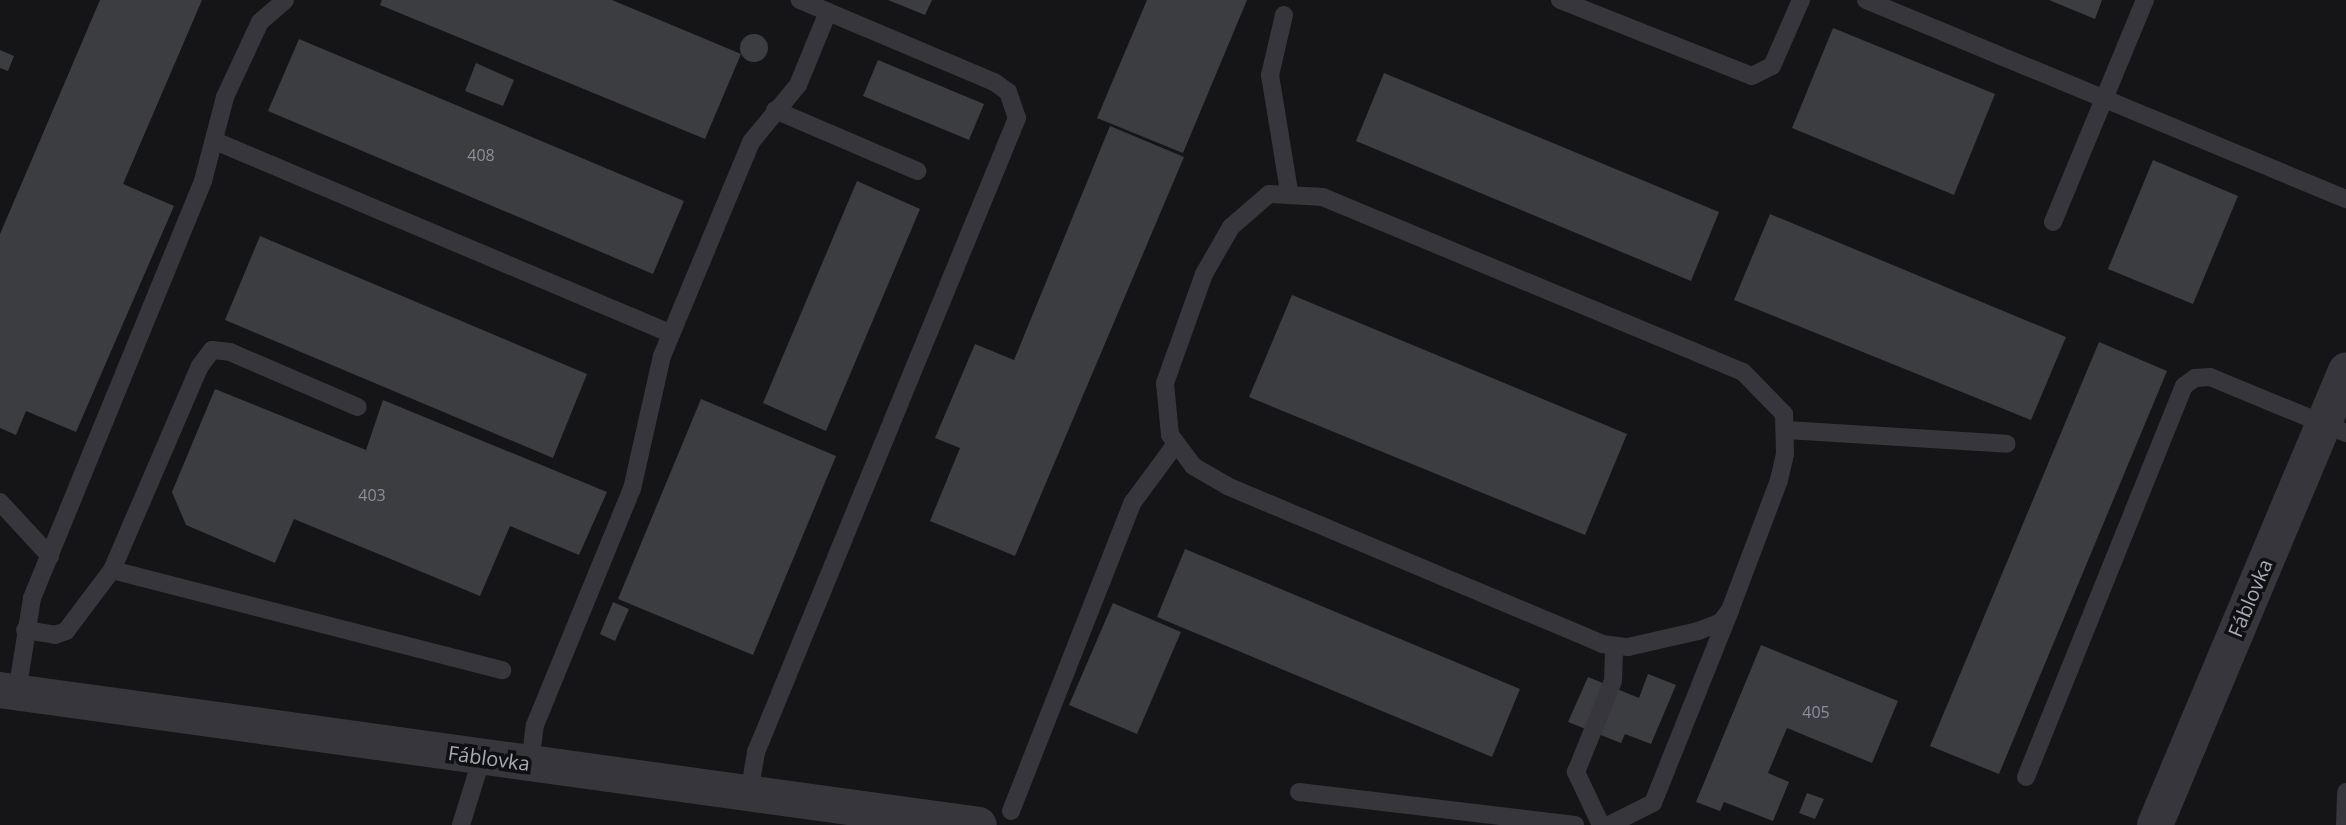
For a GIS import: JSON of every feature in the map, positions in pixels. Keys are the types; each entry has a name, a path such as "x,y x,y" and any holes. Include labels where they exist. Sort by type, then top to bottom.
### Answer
{"street":[{"name":"Fáblovka","path":"2155,825 2335,428 2346,371"},
{"name":"Fáblovka","path":"8,691 979,825"}],"lane":[{"path":"8,691 50,556 215,141 225,97 251,37 285,0"},
{"path":"749,794 756,752 1017,118 1008,92 994,82 800,0"},
{"path":"1560,0 1752,76 1772,66 1801,0"},
{"path":"1866,0 2346,199"},
{"path":"2053,222 2145,0"},
{"path":"530,764 535,725 632,489 653,384 671,334 751,142 798,85 828,12"},
{"path":"1284,15 1270,75 1289,191"},
{"path":"775,110 917,171"},
{"path":"215,141 671,334"},
{"path":"1609,825 1653,803 1730,610 1779,480 1787,430 1773,397 1743,372 1339,202 1289,191 1251,205 1231,227 1204,274 1165,383 1166,423 1175,445 1216,481 1614,647 1707,629 1730,610"},
{"path":"25,630 55,635 66,631 112,570 200,366 212,350 230,352 358,407"},
{"path":"2026,777 2184,386 2195,378 2210,377 2335,428"},
{"path":"1787,430 2007,444"},
{"path":"1011,811 1133,502 1175,445"},
{"path":"0,502 50,556"},
{"path":"112,570 502,670"},
{"path":"1601,825 1576,772 1613,681 1614,647"},
{"path":"461,825 482,757"},
{"path":"1299,792 1575,825"},
{"path":"2345,825 2346,792"}],"building":[{"path":"100,0 202,0 123,184 174,206 76,432 26,411 16,435 0,428 0,234"},
{"path":"382,0 612,0 741,54 705,139 380,5"},
{"path":"888,0 932,0 925,15"},
{"path":"1147,0 1247,0 1183,153 1097,118"},
{"path":"2049,0 2102,0 2095,19"},
{"path":"1833,28 1995,94 1954,195 1792,128"},
{"path":"754,34 764,38 768,48 764,58 754,62 744,58 740,48 744,38"},
{"path":"299,39 684,201 653,274 268,111"},
{"path":"0,50 14,56 8,71 0,68"},
{"path":"878,60 984,104 969,140 863,96"},
{"path":"476,63 514,80 503,106 465,91"},
{"path":"1384,73 1719,212 1691,281 1356,141"},
{"path":"1110,126 1184,157 1015,556 930,521 960,448 935,438 975,344 1014,360"},
{"path":"2153,160 2238,196 2193,304 2108,269"},
{"path":"857,181 920,209 826,431 763,403"},
{"path":"1770,214 2066,337 2031,420 1734,300"},
{"path":"260,236 587,374 553,458 225,320"},
{"path":"1292,295 1627,434 1585,535 1249,397"},
{"path":"2099,342 2167,371 1999,774 1930,746"},
{"path":"215,389 366,450 383,400 607,492 579,555 510,526 480,596 294,519 275,563 186,525 172,492"},
{"path":"701,399 836,456 753,655 618,599"},
{"path":"1185,549 1520,689 1492,757 1157,617"},
{"path":"613,602 629,609 615,641 600,634"},
{"path":"1113,603 1181,632 1137,734 1069,705"},
{"path":"1761,645 1898,701 1872,763 1787,728 1768,773 1789,782 1773,821 1724,802 1720,811 1696,802"},
{"path":"1648,674 1676,685 1651,744 1625,734 1621,743 1568,722 1588,677 1639,698"},
{"path":"1807,793 1824,799 1815,819 1799,813"}]}
